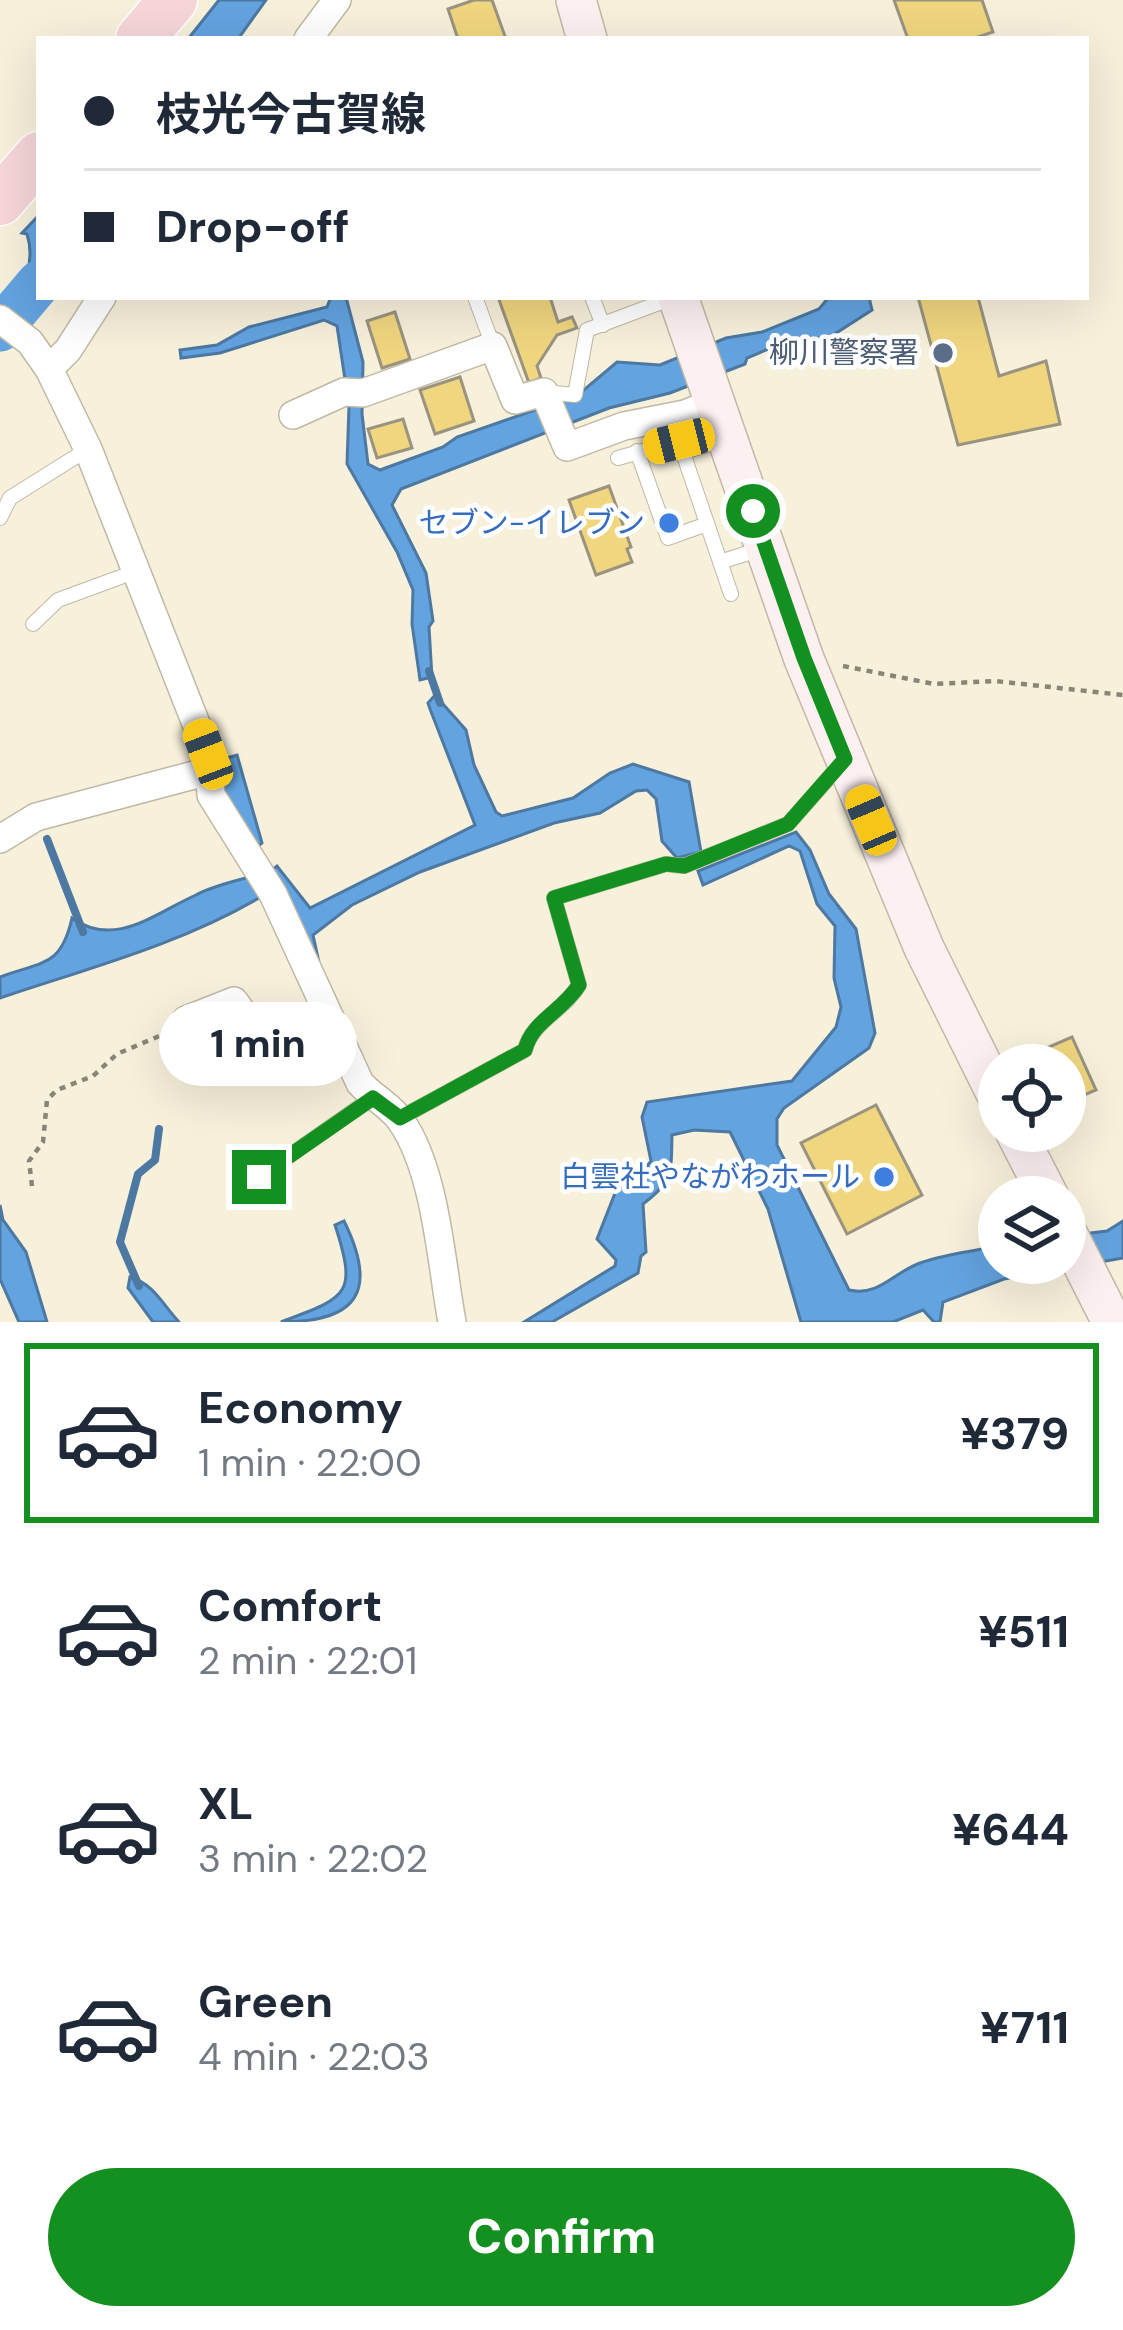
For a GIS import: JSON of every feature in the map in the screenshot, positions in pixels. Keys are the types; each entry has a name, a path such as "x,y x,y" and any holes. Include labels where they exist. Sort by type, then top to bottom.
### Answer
{"highway":[{"path":"143,36 173,0"},
{"path":"0,201 36,159"}],"main road":[{"path":"576,0 586,36"},
{"path":"677,300 804,658 924,948 978,1057"},
{"path":"1086,1271 1112,1322"}],"street":[{"path":"310,36 338,0"},
{"path":"49,368 68,350 101,300"},
{"path":"13,329 49,368 88,449 208,754 211,795 265,883 360,1083 400,1118 423,1165 452,1322"},
{"path":"293,415 493,346 515,400 546,397 567,447 624,426 685,414 712,392"},
{"path":"0,838 36,817 209,771"},
{"path":"186,1024 186,1020 235,1001 260,1037 325,1012"}],"lane":[{"path":"476,300 493,346"},
{"path":"593,300 602,325"},
{"path":"546,397 575,395 587,330 635,304"},
{"path":"682,452 712,392"},
{"path":"618,458 679,441 731,594"},
{"path":"0,518 10,498 88,449"},
{"path":"637,451 668,538 707,524"},
{"path":"720,562 766,547"},
{"path":"33,624 58,600 136,571"},
{"path":"400,1118 525,1050 529,1033 571,999 579,985 554,898 666,864 684,866 788,824 845,759"},
{"path":"259,1177 373,1098"}],"path":[{"path":"804,658 934,684 995,681 1123,695"},
{"path":"32,1186 29,1160 43,1142 47,1100 57,1090 93,1076 117,1054 186,1024"}],"water":[{"path":"219,0 266,0 240,36 190,36"},
{"path":"36,218 38,300 32,308 17,295 30,258 27,234 22,233"},
{"path":"330,300 347,300 363,362 368,464 380,470 578,395 617,362 660,365 726,338 762,332 819,309 826,300 870,300 872,310 833,335 773,347 747,358 745,364 670,393 609,408 401,489 392,505 426,573 433,621 429,627 432,677 420,680 412,624 413,590 347,464 349,406 337,326 324,320 220,353 181,358 180,350 217,345 249,327 327,307"},
{"path":"435,695 466,730 474,765 502,816 573,798 633,764 689,782 701,852 677,858 662,841 656,799 647,790 636,791 600,813 554,823 420,872 352,905 313,935 322,976 269,872 277,866 310,908 475,825 428,703"},
{"path":"237,755 262,843 252,851 220,782 223,759"},
{"path":"796,832 810,850 829,894 856,929 875,1033 869,1048 784,1108 777,1119 777,1145 849,1290 869,1290 911,1267 978,1250 978,1284 991,1284 943,1302 940,1322 923,1310 893,1322 801,1322 768,1209 730,1132 694,1130 672,1135 669,1175 643,1204 646,1252 638,1273 552,1322 524,1322 615,1266 616,1260 597,1239 621,1178 644,1170 651,1161 642,1117 647,1102 792,1081 836,1027 841,1007 834,978 835,926 817,904 800,851 789,846 703,885 698,871"},
{"path":"250,877 264,895 201,928 0,998 0,977 56,954 72,918 88,927 119,929 209,889"},
{"path":"0,1205 3,1220 26,1252 47,1322 19,1322 0,1279"},
{"path":"344,1221 359,1266 360,1283 354,1297 329,1316 281,1322 321,1306 341,1291 346,1267 335,1225"},
{"path":"1123,1221 1123,1258 1086,1265 1086,1234 1107,1231"},
{"path":"130,1277 152,1290 179,1322 153,1322 128,1288"}],"building":[{"path":"474,0 492,0 505,36 457,36 448,9"},
{"path":"894,0 982,0 993,32 981,36 907,36"},
{"path":"499,300 551,300 558,322 572,317 577,328 557,335 537,366 541,378 529,383"},
{"path":"919,300 979,300 999,376 1046,361 1060,424 958,445"},
{"path":"395,312 410,359 382,368 367,321"},
{"path":"460,377 474,421 435,434 420,390"},
{"path":"403,419 412,448 377,458 368,429"},
{"path":"609,486 632,562 596,575 569,500"},
{"path":"1086,1068 1096,1090 1086,1094"},
{"path":"876,1105 922,1195 847,1234 801,1143"}],"waterway":[{"path":"0,329 36,287"},
{"path":"429,671 440,703"},
{"path":"47,839 83,932"},
{"path":"139,1286 120,1242 138,1174 155,1160 159,1129"}],"place":[{"name":"柳川警察署","path":"943,353"},
{"name":"セブン-イレブン","path":"669,523"},
{"name":"白雲社やながわホール","path":"884,1177"}],"route":[{"path":"259,1177 373,1098 400,1118 525,1050 529,1033 571,999 579,985 554,898 666,864 684,866 788,824 845,759 753,511"}]}
